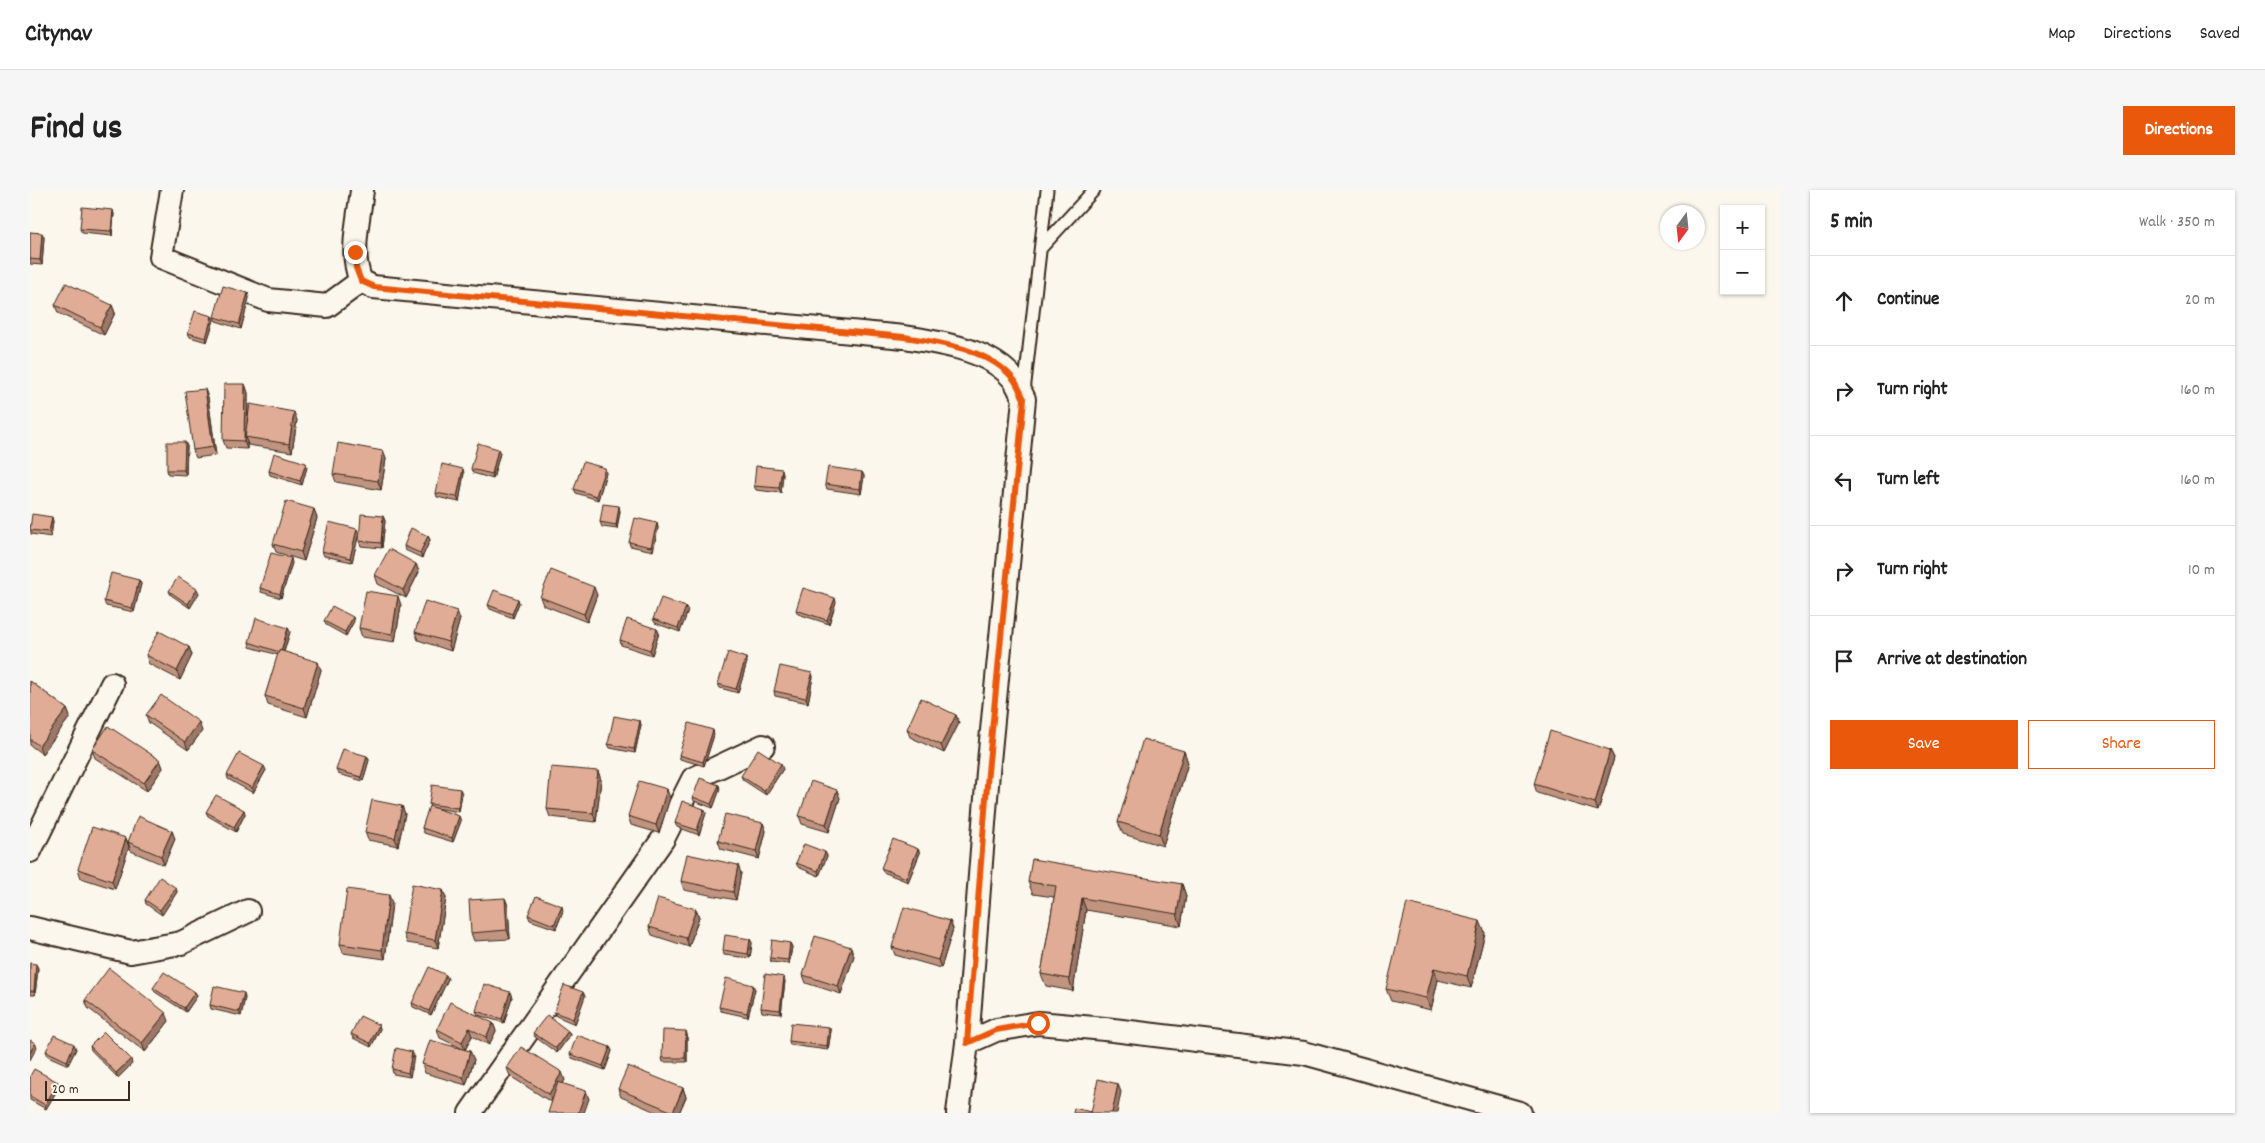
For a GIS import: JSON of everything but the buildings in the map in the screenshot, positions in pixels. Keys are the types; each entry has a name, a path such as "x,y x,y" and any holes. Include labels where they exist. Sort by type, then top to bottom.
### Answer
{"street":[{"path":"172,190 161,256 268,300 327,306 361,281"},
{"path":"362,190 355,252 356,268 361,281 374,287 904,337 934,342 984,357 1002,368 1015,382 1024,399 988,772 967,1043 958,1113"},
{"path":"30,851 112,684"},
{"path":"470,1113 663,839 693,779 763,746"},
{"path":"30,928 131,952 181,943 248,911"},
{"path":"967,1043 996,1030 1038,1023 1105,1029 1304,1053 1520,1113"}],"lane":[{"path":"1024,399 1047,190"},
{"path":"1041,248 1094,190"}],"route":[{"path":"355,252 356,268 361,281 374,287 791,328 904,337 934,342 984,357 1002,368 1015,382 1024,399 1013,492 988,772 967,1043 996,1030 1038,1023"}]}
